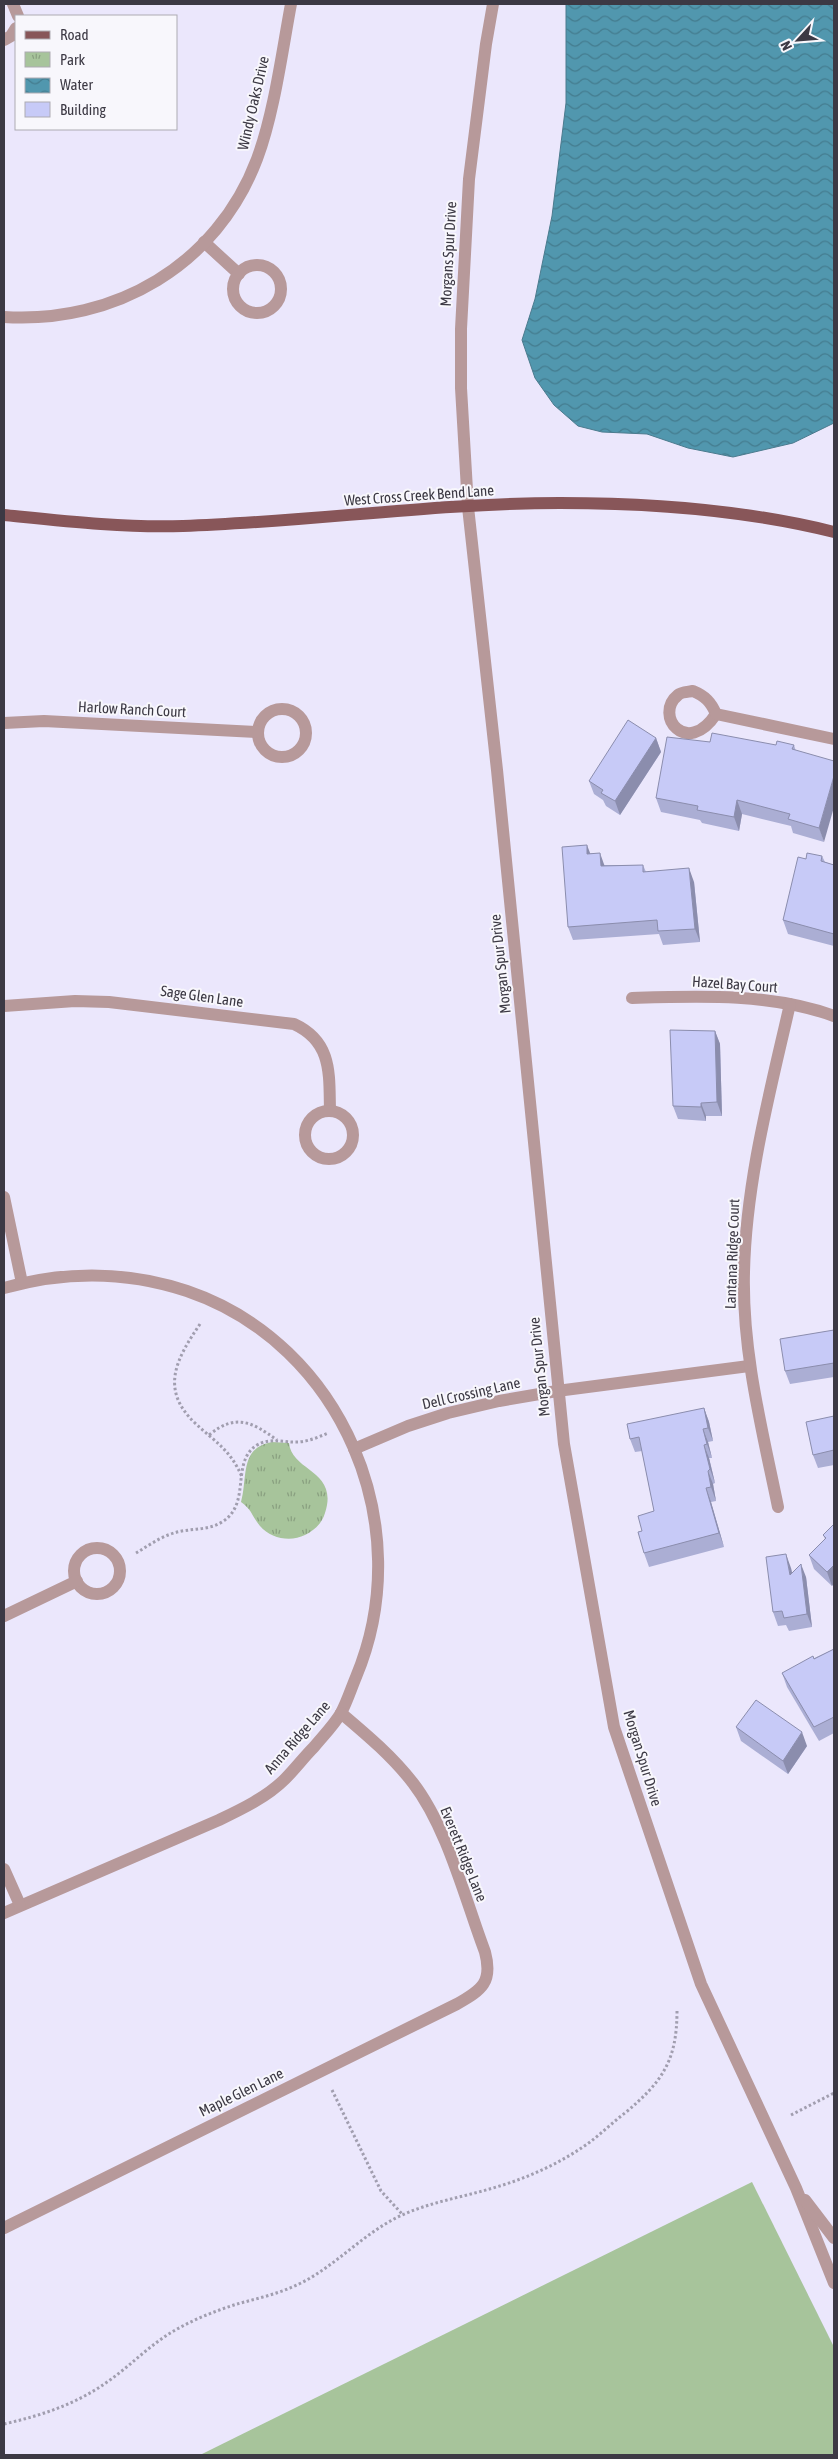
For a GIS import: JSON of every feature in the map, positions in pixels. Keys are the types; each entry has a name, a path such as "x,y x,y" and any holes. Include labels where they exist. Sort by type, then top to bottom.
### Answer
{"main road":[{"name":"West Cross Creek Bend Lane","path":"4,515 88,524 182,526 468,507 559,503 636,506 726,513 798,523 834,532"}],"street":[{"name":"Windy Oaks Drive","path":"4,317 62,316 106,305 149,286 169,274 204,242 227,215 249,179 257,159 266,125 291,4"},
{"name":"Morgans Spur Drive","path":"468,507 461,388 460,329 464,248 472,150 486,44 494,4"},
{"path":"4,40 11,36 15,30"},
{"path":"204,242 239,274"},
{"name":"Morgan Spur Drive","path":"468,507 497,770 557,1391 564,1444 614,1727 701,1984 796,2188 834,2283"},
{"path":"716,714 834,740"},
{"name":"Harlow Ranch Court","path":"4,723 62,721 258,732"},
{"name":"Hazel Bay Court","path":"632,998 704,996 790,1004 834,1016"},
{"name":"Sage Glen Lane","path":"4,1006 75,1001 109,1002 294,1024 312,1034 326,1056 330,1111"},
{"name":"Lantana Ridge Court","path":"778,1507 749,1366 744,1272 749,1201 790,1004"},
{"path":"4,1198 22,1283"},
{"name":"Anna Ridge Lane","path":"4,1288 22,1283 84,1275 129,1278 182,1290 222,1307 264,1333 300,1367 325,1398 354,1449 368,1484 375,1516 378,1587 376,1611 367,1648 341,1714 284,1780 253,1803 220,1820 4,1913"},
{"name":"Dell Crossing Lane","path":"354,1449 408,1426 448,1413 557,1391 749,1366"},
{"path":"4,1616 77,1582"},
{"name":"Everett Ridge Lane","path":"341,1714 373,1740 400,1768 413,1783 432,1816 485,1952 488,1963 486,1979"},
{"path":"4,1869 20,1905"},
{"name":"Maple Glen Lane","path":"4,2228 457,2004 477,1992 486,1979"},
{"name":"Morgan Spur Drive","path":"796,2188 834,2238"}],"path":[{"path":"200,1324 180,1356 175,1370 174,1386 177,1398 185,1413 226,1449 242,1478"},
{"path":"209,1435 229,1423 246,1422 256,1426 277,1440"},
{"path":"136,1553 175,1532 211,1527 227,1519 239,1502 246,1458 252,1450 266,1442 277,1440 306,1441 331,1431"},
{"path":"4,2424 52,2412 89,2394 157,2342 191,2322 216,2311 287,2290 303,2282 333,2262 366,2235 402,2215 535,2174 572,2154 591,2141 650,2090 667,2069 675,2045 677,2011"},
{"path":"332,2090 381,2191 402,2215"},
{"path":"790,2115 834,2093"}],"green space":[{"path":"272,1442 289,1443 292,1453 321,1480 326,1488 328,1499 322,1520 312,1531 299,1537 288,1539 270,1534 260,1526 241,1502 250,1457 261,1445"},
{"path":"752,2182 834,2347 834,2455 200,2455"}],"water":[{"path":"566,4 834,4 834,423 793,443 733,457 688,448 647,434 602,432 578,426 554,405 535,378 522,340 535,299 552,216 566,103"}],"building":[{"path":"628,720 656,738 615,801 601,793 603,790 589,781"},
{"path":"712,733 776,745 777,741 794,745 792,749 834,761 834,776 819,828 788,819 790,814 737,800 734,817 697,810 698,806 656,798 667,737 710,742"},
{"path":"587,845 587,854 600,853 601,866 643,865 643,872 689,868 695,929 658,931 657,920 568,927 562,847"},
{"path":"807,853 822,856 821,861 834,865 834,934 783,920 798,857 806,859"},
{"path":"670,1030 715,1031 717,1102 701,1103 701,1107 673,1106"},
{"path":"834,1330 834,1363 785,1371 780,1339"},
{"path":"704,1408 708,1428 703,1429 707,1444 704,1445 710,1469 708,1471 711,1487 706,1488 719,1533 644,1553 638,1532 642,1531 638,1516 654,1511 639,1437 630,1439 627,1424"},
{"path":"834,1416 834,1450 813,1455 806,1422"},
{"path":"834,1524 834,1567 827,1572 809,1555 826,1538 823,1535"},
{"path":"786,1554 790,1575 801,1564 807,1614 784,1618 782,1611 773,1612 766,1557"},
{"path":"834,1649 834,1717 814,1727 782,1673 813,1656 814,1659"},
{"path":"756,1700 802,1732 783,1761 736,1727"}]}
